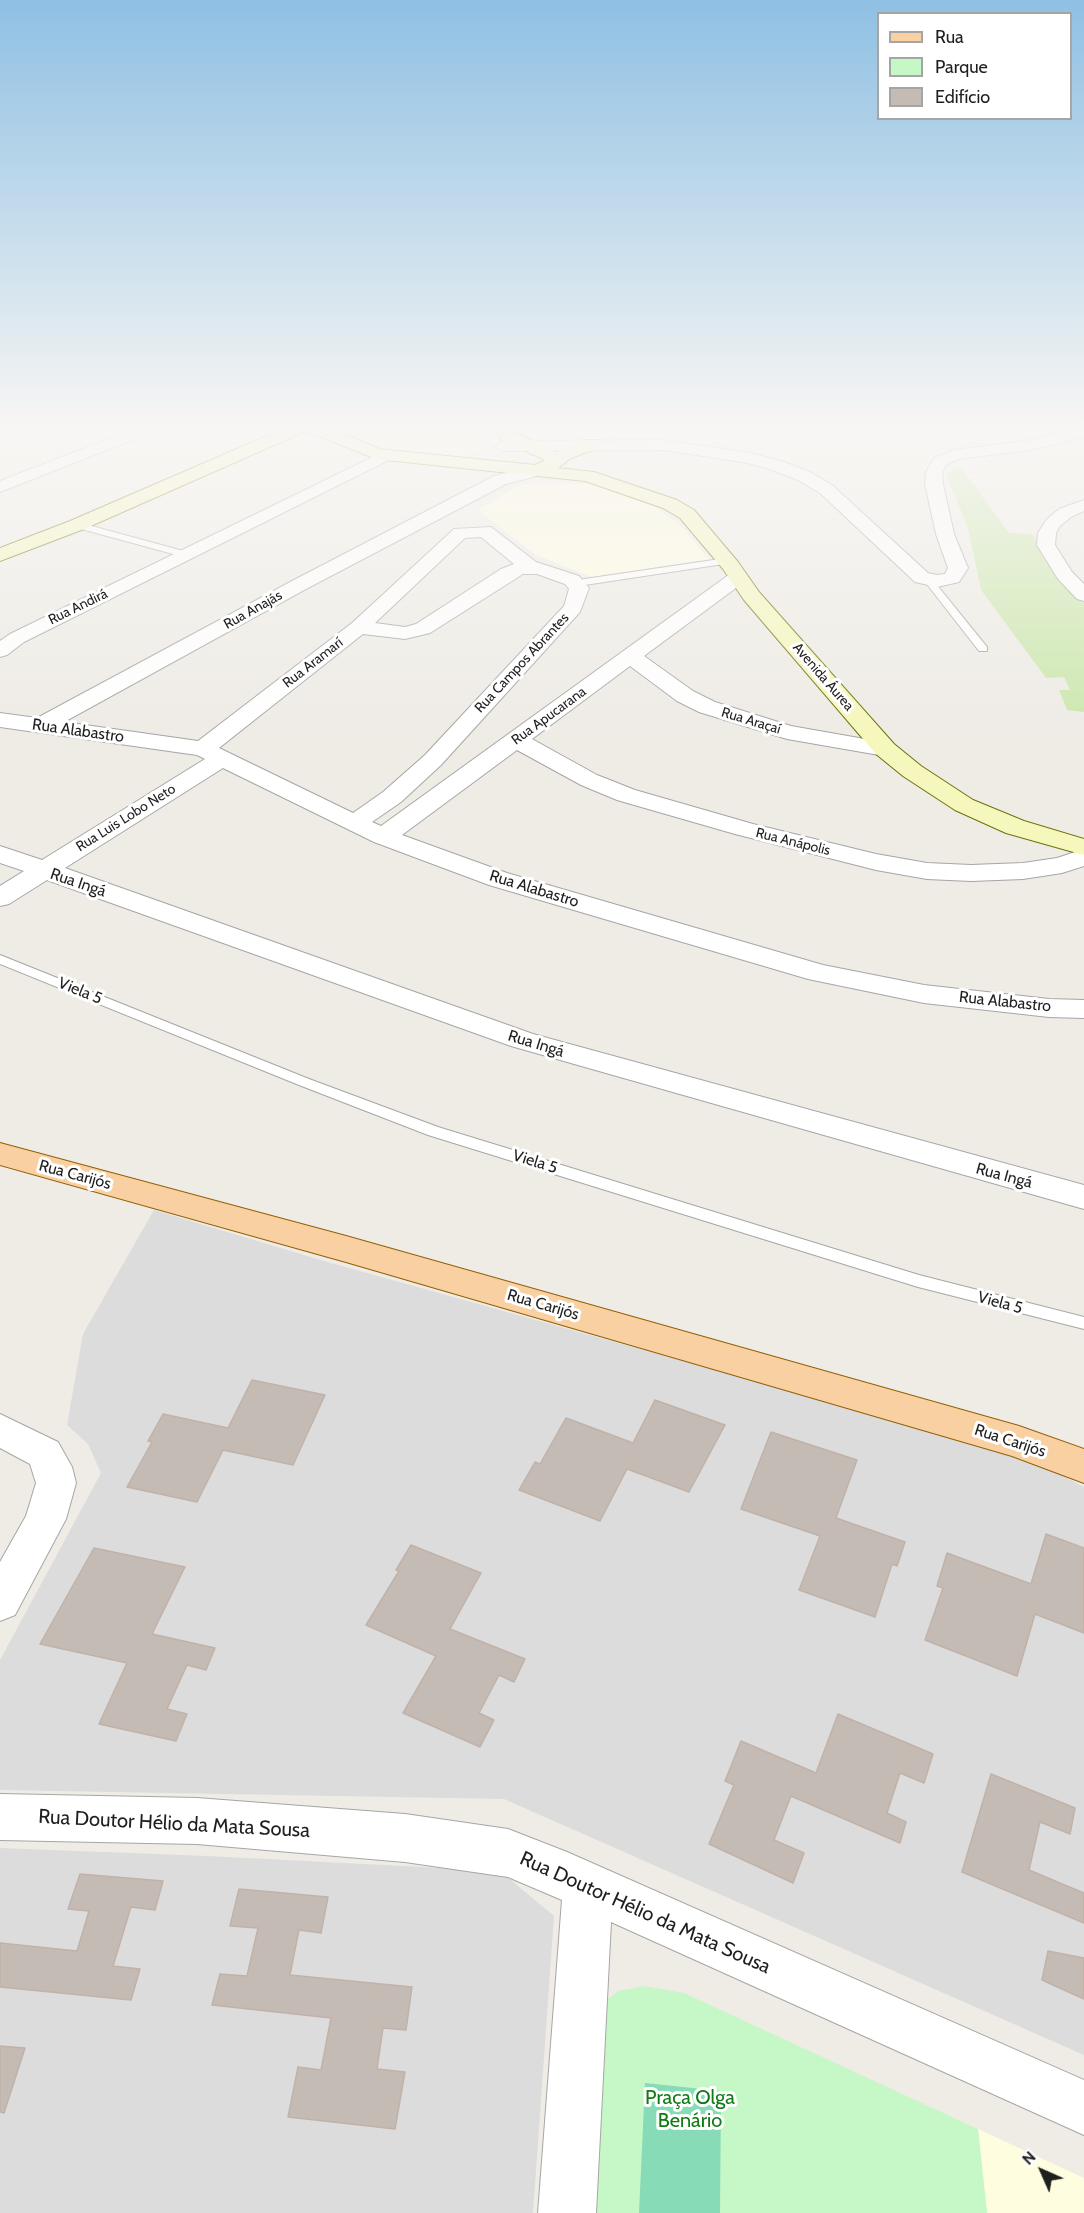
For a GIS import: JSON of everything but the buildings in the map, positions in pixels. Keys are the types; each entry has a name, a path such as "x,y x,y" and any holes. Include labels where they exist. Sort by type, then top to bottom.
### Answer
{"main road":[{"name":"Rua Carijós","path":"0,1154 346,1249 1019,1442 1084,1466"}],"street":[{"path":"0,555 74,526"},
{"name":"Rua Andirá","path":"0,651 17,638 241,526"},
{"name":"Rua Anajás","path":"40,726 299,585 391,526"},
{"name":"Avenida Áurea","path":"697,526 738,579 885,749 933,787 964,805 1015,826 1084,847"},
{"path":"868,526 926,580 952,578 957,568 943,526"},
{"path":"1051,526 1047,534 1046,545 1065,575 1084,595"},
{"name":"Rua Aramarí","path":"213,753 359,627 460,532 485,531 500,540 530,567"},
{"path":"359,627 405,633 423,629 508,573 530,567 557,574 578,583"},
{"name":"Rua Apucarana","path":"383,837 738,579"},
{"name":"Rua Campos Abrantes","path":"354,823 392,797 433,760 573,608 579,588 578,583"},
{"name":"Rua Araçaí","path":"631,657 685,696 707,707 787,732 885,749"},
{"name":"Rua Alabastro","path":"0,720 213,753 383,837 498,879 818,974 924,994 1049,1008 1084,1009"},
{"name":"Rua Anápolis","path":"516,740 589,780 626,795 744,830 876,862 927,871 1023,872 1084,857"},
{"name":"Rua Luis Lobo Neto","path":"0,898 213,753"},
{"name":"Rua Ingá","path":"0,854 42,871 522,1040 1084,1197"},
{"path":"0,1429 44,1453 52,1467 56,1483 45,1519 0,1602"},
{"name":"Rua Doutor Hélio da Mata Sousa","path":"0,1817 197,1821 405,1838 508,1853 588,1886 1084,2108"},
{"path":"567,2213 588,1886"}],"lane":[{"path":"82,526 184,554"},
{"path":"578,583 738,579"},
{"path":"926,580 983,649"},
{"name":"Viela 5","path":"0,959 304,1082 433,1131 918,1281 1084,1323"}],"shaded area":[{"path":"499,526 681,526 709,559 591,577 536,555"},
{"path":"154,1210 324,1261 1024,1456 1084,1487 1084,2055 504,1799 0,1790 0,1660 101,1473 88,1444 67,1425 83,1334"},
{"path":"0,1848 500,1871 554,1916 533,2213 0,2213"},
{"path":"978,2129 1084,2178 1084,2213 987,2213"}],"green space":[{"path":"967,526 1004,526 1009,533 1032,534 1054,568 1084,603 1084,712 1067,710 1059,690 1070,690 1064,677 1046,678 981,590"},
{"name":"Praça Olga Benário","path":"645,1986 684,1993 978,2129 987,2213 578,2213 600,2005 618,1991"},
{"path":"645,2083 721,2091 720,2213 639,2213"}]}
